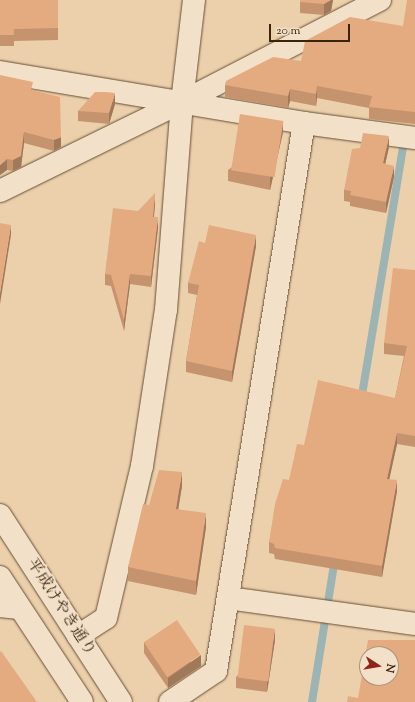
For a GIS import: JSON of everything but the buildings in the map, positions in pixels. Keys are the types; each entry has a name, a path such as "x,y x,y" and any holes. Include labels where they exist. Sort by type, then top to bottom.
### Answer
{"street":[{"path":"78,636 106,618 142,466 166,310 182,102 194,0"},
{"path":"0,191 182,102 380,0"},
{"path":"0,72 304,123 415,138"},
{"path":"170,702 216,671 304,123"},
{"name":"平成けやき通り","path":"0,515 121,702"},
{"name":"平成けやき通り","path":"0,578 10,607 82,702"},
{"path":"228,598 415,624"}],"waterway":[{"path":"361,401 404,140"},
{"path":"312,702 335,559"}]}
